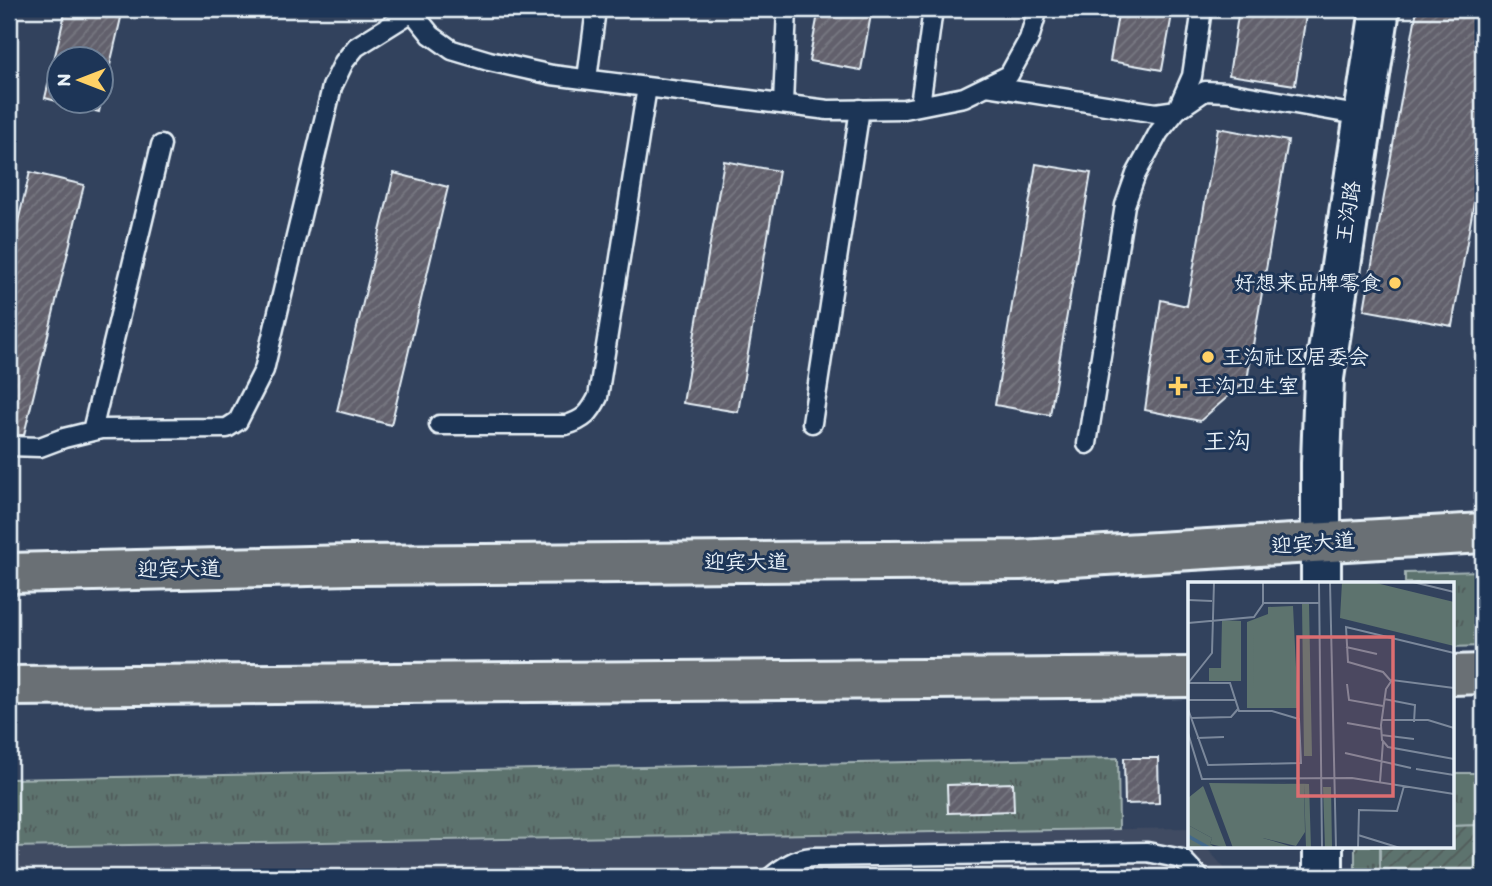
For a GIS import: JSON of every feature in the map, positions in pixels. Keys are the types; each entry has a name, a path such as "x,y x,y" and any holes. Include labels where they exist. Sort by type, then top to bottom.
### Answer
{"highway":[{"name":"迎宾大道","path":"9,573 379,565 1020,560 1483,533"},
{"path":"1454,675 1483,674"},
{"path":"9,686 1188,677"}],"street":[{"name":"王沟路","path":"1321,582 1324,378 1380,9"},
{"path":"1323,848 1323,877"}],"lane":[{"path":"587,79 597,9"},
{"path":"783,104 787,9"},
{"path":"920,105 933,9"},
{"path":"9,446 40,447 92,431 227,428 238,421 264,370 332,87 344,62 356,47 411,10 431,36 452,50 527,69 828,110 860,110 904,108 964,97 1009,75 1029,39 1038,9"},
{"path":"1087,444 1125,205 1136,174 1159,132 1177,110 1192,76 1202,9"},
{"path":"987,86 1156,113 1177,110 1205,91 1227,92 1363,116"},
{"path":"439,425 566,425 581,421 592,411 598,397 647,87"},
{"path":"812,424 860,110"},
{"path":"92,431 161,145"},
{"path":"771,877 786,865 812,857 1147,852 1182,859 1199,877"}],"shaded area":[{"path":"1188,828 1188,848 1207,848 1232,877 9,877 9,847"}],"green space":[{"path":"1483,571 1483,646 1454,647 1454,582 1405,582 1405,573"},
{"path":"1118,758 1119,829 9,847 9,779"},
{"path":"1454,773 1483,773 1483,825 1454,826"},
{"path":"1483,825 1483,877 1380,877 1380,848 1454,848 1454,826"},
{"path":"1355,848 1380,848 1380,877 1355,877"}],"building":[{"path":"66,9 123,9 114,46 57,46"},
{"path":"819,9 872,9 861,70 809,61"},
{"path":"1119,9 1173,9 1162,70 1110,61"},
{"path":"1239,9 1307,9 1295,85 1229,75"},
{"path":"1417,9 1483,9 1483,181 1478,180 1452,326 1364,310"},
{"path":"1218,128 1288,141 1247,380 1200,421 1145,410 1161,300 1187,306"},
{"path":"724,161 779,171 738,412 683,403"},
{"path":"1036,164 1091,173 1050,415 995,405"},
{"path":"30,172 84,185 24,435 9,435 9,259"},
{"path":"394,173 448,187 391,425 337,411"},
{"path":"1124,758 1158,758 1159,803 1125,804"},
{"path":"1013,783 1014,811 948,813 947,785"}],"place":[{"name":"好想来品牌零食","path":"1395,283"},
{"name":"王沟社区居委会","path":"1208,357"},
{"name":"王沟卫生室","path":"1178,386"}],"district":[{"name":"王沟","path":"1227,441"}]}
